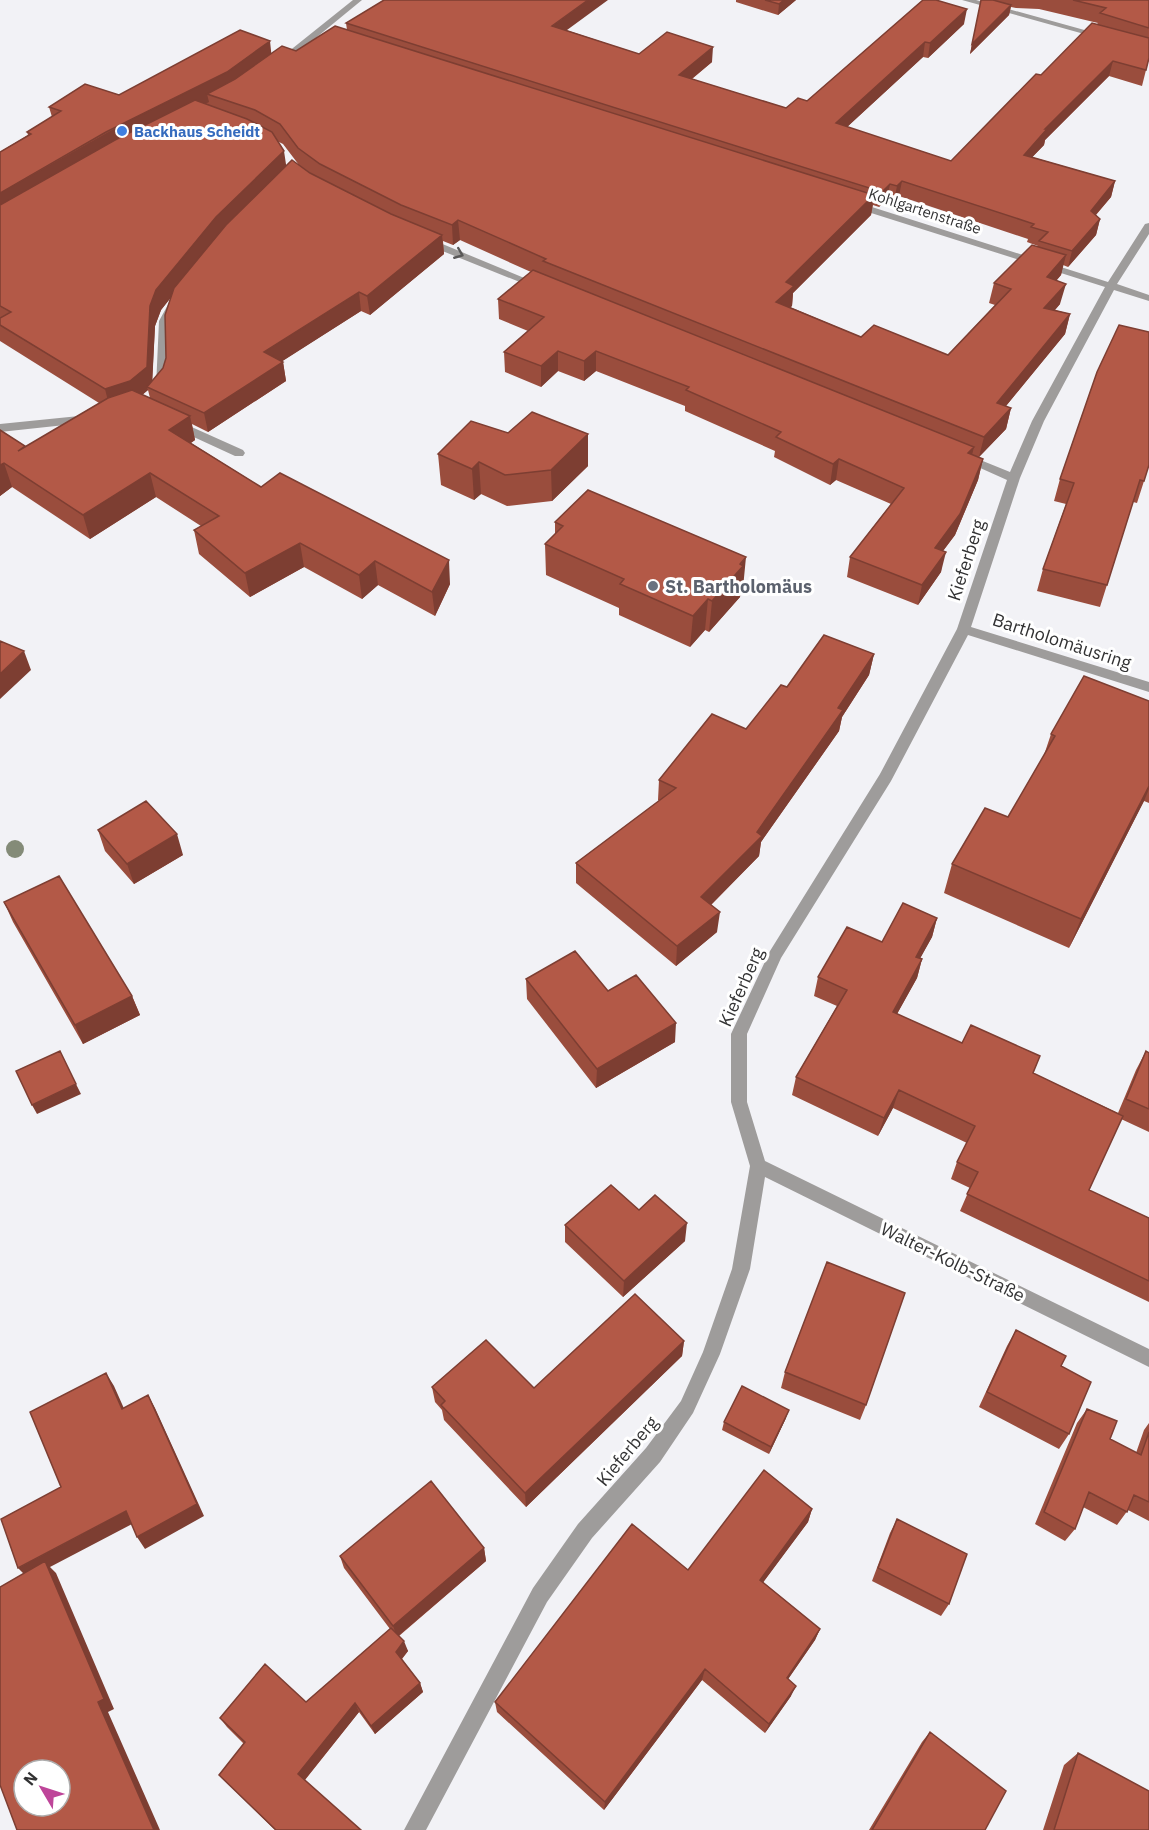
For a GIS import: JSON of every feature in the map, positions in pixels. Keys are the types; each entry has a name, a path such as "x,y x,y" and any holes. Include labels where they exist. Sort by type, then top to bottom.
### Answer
{"street":[{"path":"270,69 318,34 358,0"},
{"path":"966,0 1118,40"},
{"path":"318,34 329,38"},
{"name":"Kohlgartenstraße","path":"841,200 1149,298"},
{"name":"Kieferberg","path":"415,1830 540,1594 585,1531 653,1455 687,1407 711,1354 741,1269 758,1166 739,1102 739,1034 775,955 886,777 964,629 1014,478 1038,421 1111,286 1149,226"},
{"path":"409,234 552,291"},
{"path":"158,395 164,383 161,341 164,321 178,297"},
{"path":"0,428 100,417"},
{"path":"160,417 239,453"},
{"path":"948,451 1014,478"},
{"name":"Bartholomäusring","path":"964,629 1149,687"},
{"name":"Walter-Kolb-Straße","path":"758,1166 1149,1358"}],"building":[{"path":"384,0 588,0 552,26 639,54 667,32 713,47 679,75 786,108 798,98 807,101 923,0 936,0 967,9 930,43 925,42 836,123 951,161 1036,74 1041,75 1092,23 1149,38 1149,58 1146,70 1113,61 1045,129 1047,129 1024,155 1115,181 1091,211 1100,219 1072,251 1039,241 1048,232 1031,227 1034,224 902,181 897,186 890,184 882,192 346,23"},
{"path":"765,0 784,0 779,4"},
{"path":"981,0 993,0 1011,5 972,44"},
{"path":"1073,0 1149,0 1149,28 1100,13 1106,8"},
{"path":"335,26 874,195 786,282 794,286 776,302 861,337 874,325 948,355 1011,289 994,283 1032,245 1066,255 1047,277 1066,284 1044,308 1070,314 997,403 1011,408 984,437 543,261 546,259 458,220 452,225 401,205 320,164 298,148 280,124 255,110 207,94 235,79 282,46 296,51"},
{"path":"240,30 270,41 227,72 106,132 0,193 0,152 31,134 27,132 61,111 49,107 85,84 119,95"},
{"path":"195,100 247,119 272,132 284,151 216,217 156,290 150,306 147,367 130,381 105,389 0,325 0,318 11,312 0,306 0,205 115,140"},
{"path":"292,160 310,173 391,214 442,235 367,296 359,292 264,352 283,362 204,413 147,387 163,368 166,358 165,315 174,288 226,225"},
{"path":"533,270 974,447 968,453 983,459 960,514 935,548 946,552 922,585 850,557 904,488 839,459 833,464 776,437 781,432 686,390 689,387 596,351 584,361 558,351 541,366 504,352 544,317 498,299"},
{"path":"1119,325 1149,332 1149,465 1144,481 1140,480 1107,585 1043,569 1074,483 1060,479 1097,372"},
{"path":"132,390 190,416 169,430 261,487 280,473 449,560 432,592 375,561 359,575 300,543 245,573 194,530 219,516 150,473 83,515 4,463 0,465 0,430 25,446 18,451 108,398"},
{"path":"532,412 588,434 551,470 505,475 479,462 472,469 438,454 471,421 508,433"},
{"path":"588,490 746,557 740,564 743,566 712,601 708,599 693,616 620,584 624,579 545,544 563,526 555,522"},
{"path":"824,635 874,654 838,708 843,710 757,832 762,836 701,897 720,912 677,946 576,863 676,788 659,780 712,714 746,729 781,685 787,687"},
{"path":"0,641 24,651 0,674"},
{"path":"1084,676 1149,701 1149,786 1081,919 952,864 985,808 1008,817 1055,736 1051,734"},
{"path":"146,801 177,834 127,864 98,830"},
{"path":"59,876 132,996 75,1025 4,902"},
{"path":"903,903 937,918 916,957 922,959 893,1012 962,1043 971,1025 1040,1056 1033,1073 1123,1116 1089,1190 1149,1218 1149,1281 967,1194 978,1172 957,1162 975,1126 899,1090 884,1118 796,1077 847,990 818,977 847,927 882,942"},
{"path":"575,951 608,991 636,975 676,1023 597,1069 526,979"},
{"path":"60,1051 76,1084 32,1105 16,1071"},
{"path":"1146,1051 1149,1053 1149,1109 1126,1099"},
{"path":"611,1185 639,1210 655,1195 687,1223 624,1281 565,1225"},
{"path":"827,1262 905,1293 866,1405 785,1372"},
{"path":"635,1294 684,1341 525,1493 441,1405 445,1401 432,1387 486,1340 534,1388"},
{"path":"1016,1330 1066,1356 1061,1366 1091,1382 1069,1434 987,1392"},
{"path":"106,1373 122,1409 148,1395 197,1504 137,1537 126,1511 18,1568 1,1519 61,1487 30,1412"},
{"path":"742,1386 789,1410 771,1447 724,1422"},
{"path":"1087,1409 1117,1421 1110,1439 1141,1455 1149,1432 1149,1502 1134,1495 1127,1512 1089,1492 1075,1529 1044,1512"},
{"path":"764,1470 812,1509 760,1580 820,1629 787,1678 796,1686 769,1724 705,1669 605,1802 495,1702 632,1524 688,1570"},
{"path":"431,1481 484,1548 393,1626 340,1556"},
{"path":"897,1519 967,1554 949,1604 878,1568"},
{"path":"45,1561 104,1699 98,1702 154,1830 17,1830 12,1818 72,1818 72,1758 12,1758 12,1817 0,1785 0,1587"},
{"path":"391,1628 404,1641 396,1652 420,1683 371,1726 355,1703 298,1774 361,1830 276,1830 219,1775 245,1742 220,1718 265,1664 306,1702"},
{"path":"930,1732 1006,1791 985,1830 872,1830"},
{"path":"1078,1753 1149,1791 1149,1830 1054,1830"}],"place":[{"name":"Backhaus Scheidt","path":"122,131"},
{"name":"St. Bartholomäus","path":"653,586"}]}
